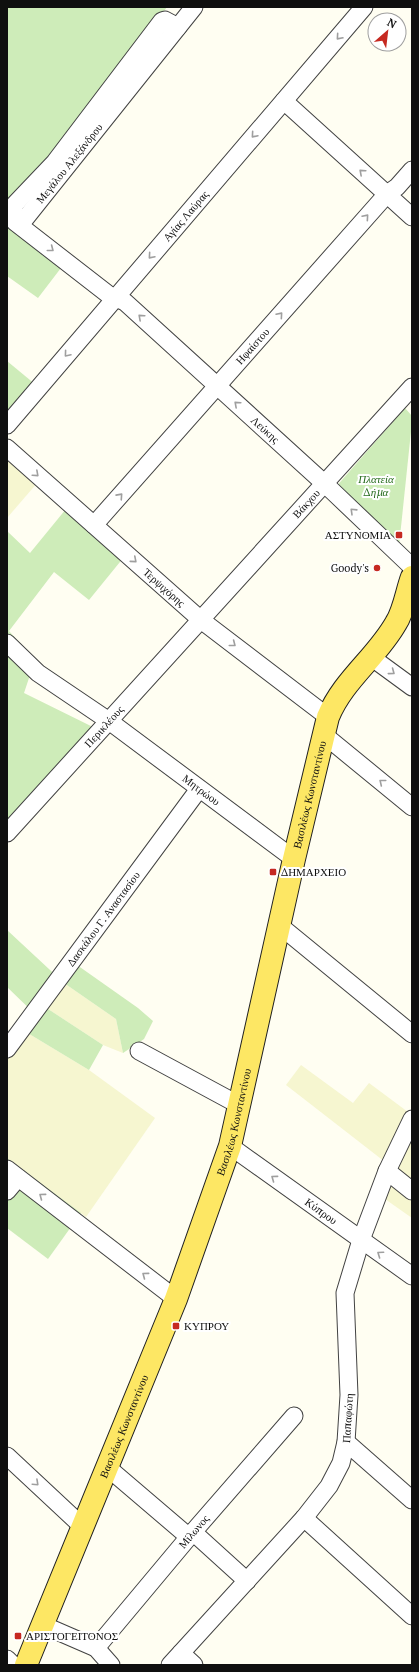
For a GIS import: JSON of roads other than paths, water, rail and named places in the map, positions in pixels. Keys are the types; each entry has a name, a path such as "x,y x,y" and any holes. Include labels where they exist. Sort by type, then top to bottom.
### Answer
{"main road":[{"name":"Βασιλέως Κωνσταντίνου","path":"26,1665 176,1299 230,1146 294,859 326,726 334,702 397,623 412,577"}],"street":[{"name":"Μεγάλου Αλεξάνδρου","path":"116,297 109,295 20,225 194,7"},
{"name":"Αγίας Λαύρας","path":"7,425 364,7"},
{"path":"284,101 412,217"},
{"name":"Ηφαίστου","path":"94,525 387,194 397,187 412,170"},
{"name":"Λεύκης","path":"116,297 125,302 324,484 412,567"},
{"name":"Βάκχου","path":"201,620 324,484 409,397"},
{"name":"Τερψιχόρης","path":"7,448 201,620 326,726 412,807"},
{"path":"397,623 412,605"},
{"name":"Περικλέους","path":"8,830 201,620"},
{"name":"Μητρώου","path":"7,643 38,674 109,721 294,859"},
{"path":"371,657 412,687"},
{"name":"Δασκάλου Γ. Αναστασίου","path":"7,1049 199,788"},
{"path":"279,925 412,1034"},
{"path":"139,1051 239,1105"},
{"name":"Παπαφώτη","path":"176,1659 304,1518 332,1480 341,1463 346,1442 349,1395 345,1293 361,1240 388,1171 412,1119"},
{"name":"Κύπρου","path":"230,1146 412,1276"},
{"path":"388,1171 412,1191"},
{"path":"7,1192 12,1174 176,1299"},
{"name":"Μίλωνος","path":"96,1648 294,1416"},
{"path":"346,1442 412,1500"},
{"path":"7,1456 83,1527"},
{"path":"108,1467 246,1581"},
{"path":"304,1518 412,1616"},
{"path":"43,1625 96,1648 112,1665"},
{"path":"7,1659 13,1665"},
{"path":"176,1659 194,1665"}],"place":[{"name":"ΑΣΤΥΝΟΜΙΑ","path":"399,535"},
{"name":"Goody's","path":"377,568"},
{"name":"ΔΗΜΑΡΧΕΙΟ","path":"273,872"},
{"name":"ΚΥΠΡΟΥ","path":"176,1326"},
{"name":"ΑΡΙΣΤΟΓΕΙΤΟΝΟΣ","path":"18,1636"}],"park label":[{"name":"Πλατεία Δήμα","path":"376,485"}]}
